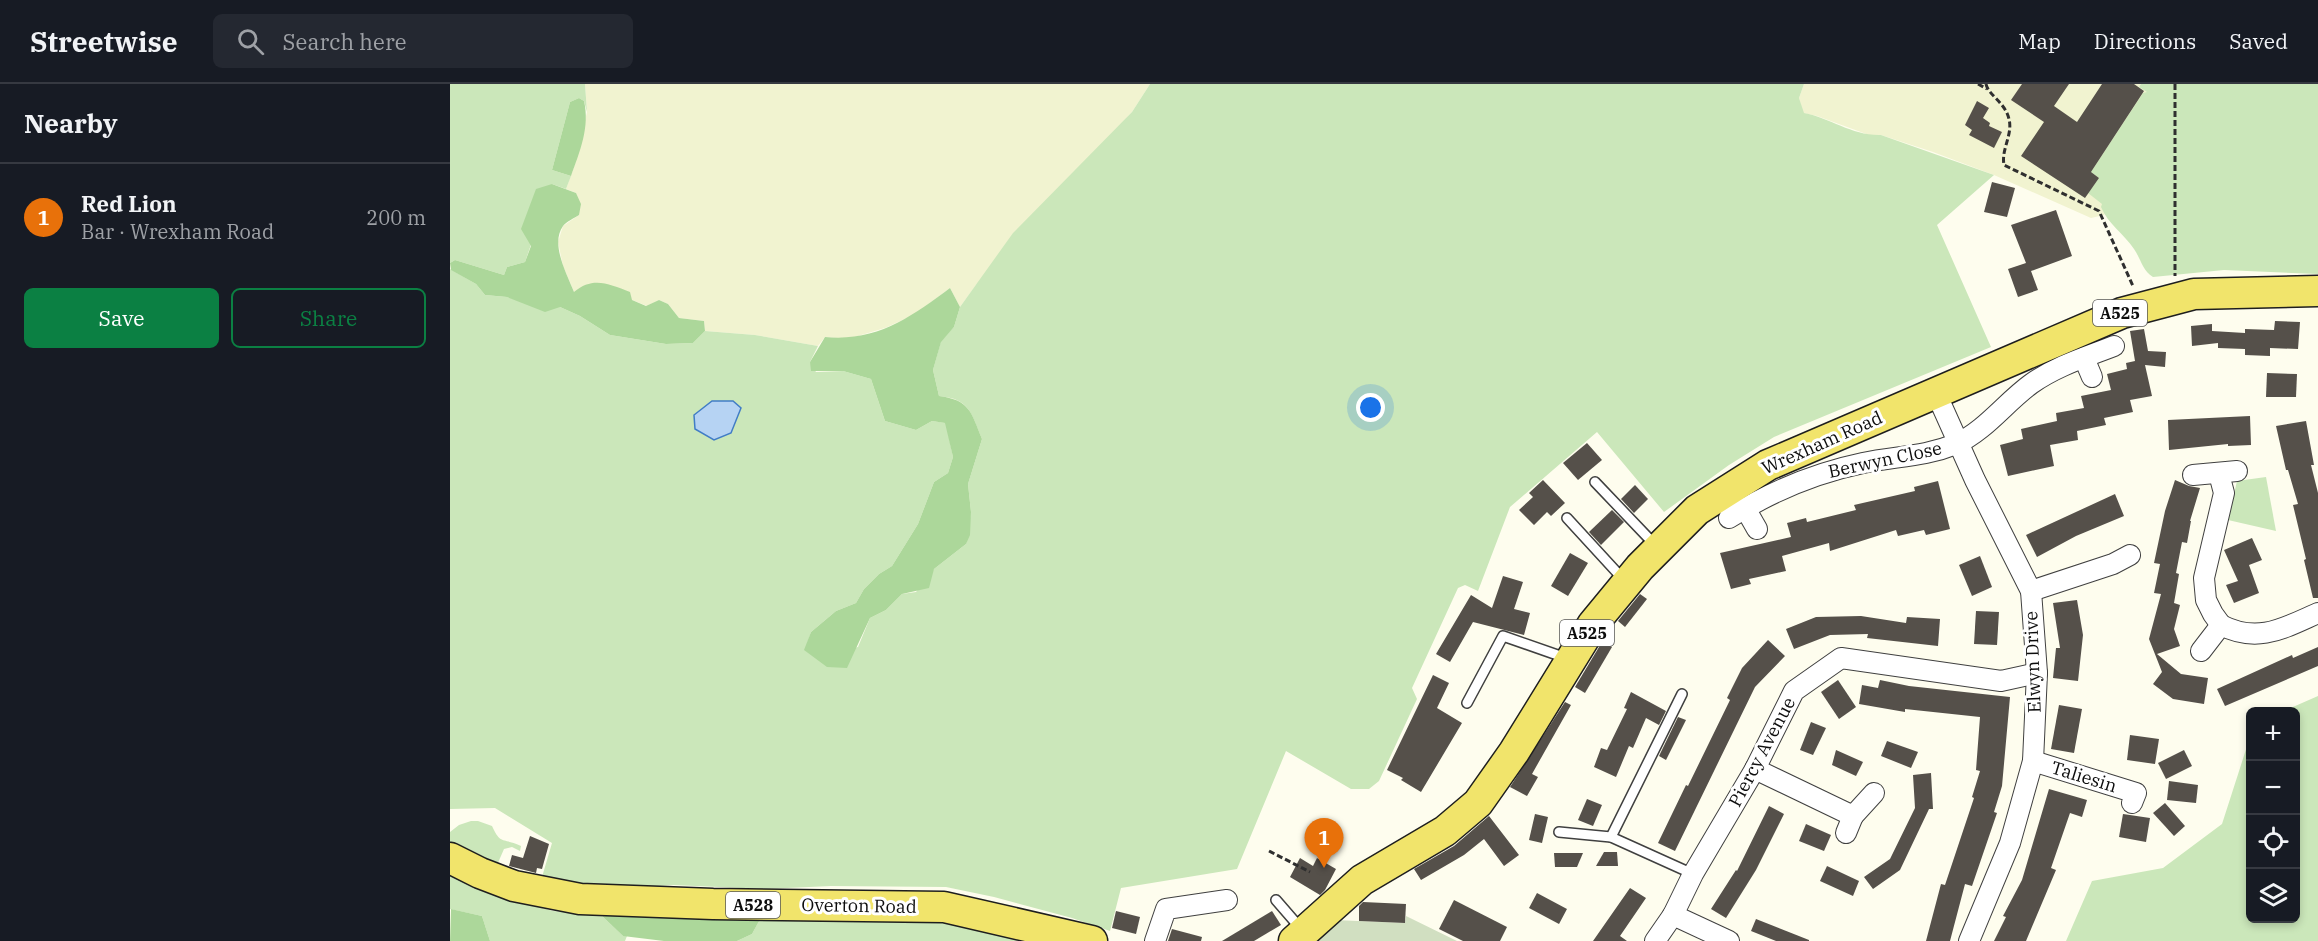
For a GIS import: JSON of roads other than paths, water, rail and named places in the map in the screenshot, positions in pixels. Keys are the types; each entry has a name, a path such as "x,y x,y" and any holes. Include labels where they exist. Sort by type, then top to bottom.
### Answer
{"main road":[{"name":"Wrexham Road","path":"1299,936 1362,880 1445,831 1478,803 1514,752 1593,624 1627,583 1697,510 1768,465 2122,313 2194,294 2318,291"},
{"name":"Overton Road","path":"450,858 513,886 580,899 713,904 944,907 1092,941"}],"street":[{"name":"Berwyn Close","path":"1756,529 1737,513 1816,475 1872,461 1924,455 1959,443 1990,420 2031,384 2060,367 2114,346"},
{"path":"2084,358 2092,377"},
{"name":"Elwyn Drive","path":"1936,393 2031,591 2037,673 2033,761 2010,843 1970,941"},
{"path":"2193,475 2228,473 2204,578 2206,600 2222,625 2236,633 2269,633 2318,613"},
{"path":"2031,591 2120,566"},
{"path":"2200,651 2222,625"},
{"name":"Piercy Avenue","path":"1655,941 1673,915 1693,874 1755,769 1794,691 1841,658 2001,681 2037,673"},
{"name":"Taliesin","path":"2033,761 2135,792"},
{"path":"1755,769 1850,825 1874,793"},
{"path":"1155,941 1163,904 1227,900"},
{"path":"1673,915 1729,941"}],"lane":[{"path":"1595,482 1659,548"},
{"path":"1567,518 1627,583"},
{"path":"1467,703 1503,636 1571,659"},
{"path":"1611,837 1682,694"},
{"path":"1559,832 1611,837 1693,874"},
{"path":"1276,900 1299,936"}],"water":[{"path":"712,401 733,401 741,408 731,433 714,440 695,429 694,415"}],"place":[{"name":"Red Lion","path":"1324,868"}]}
